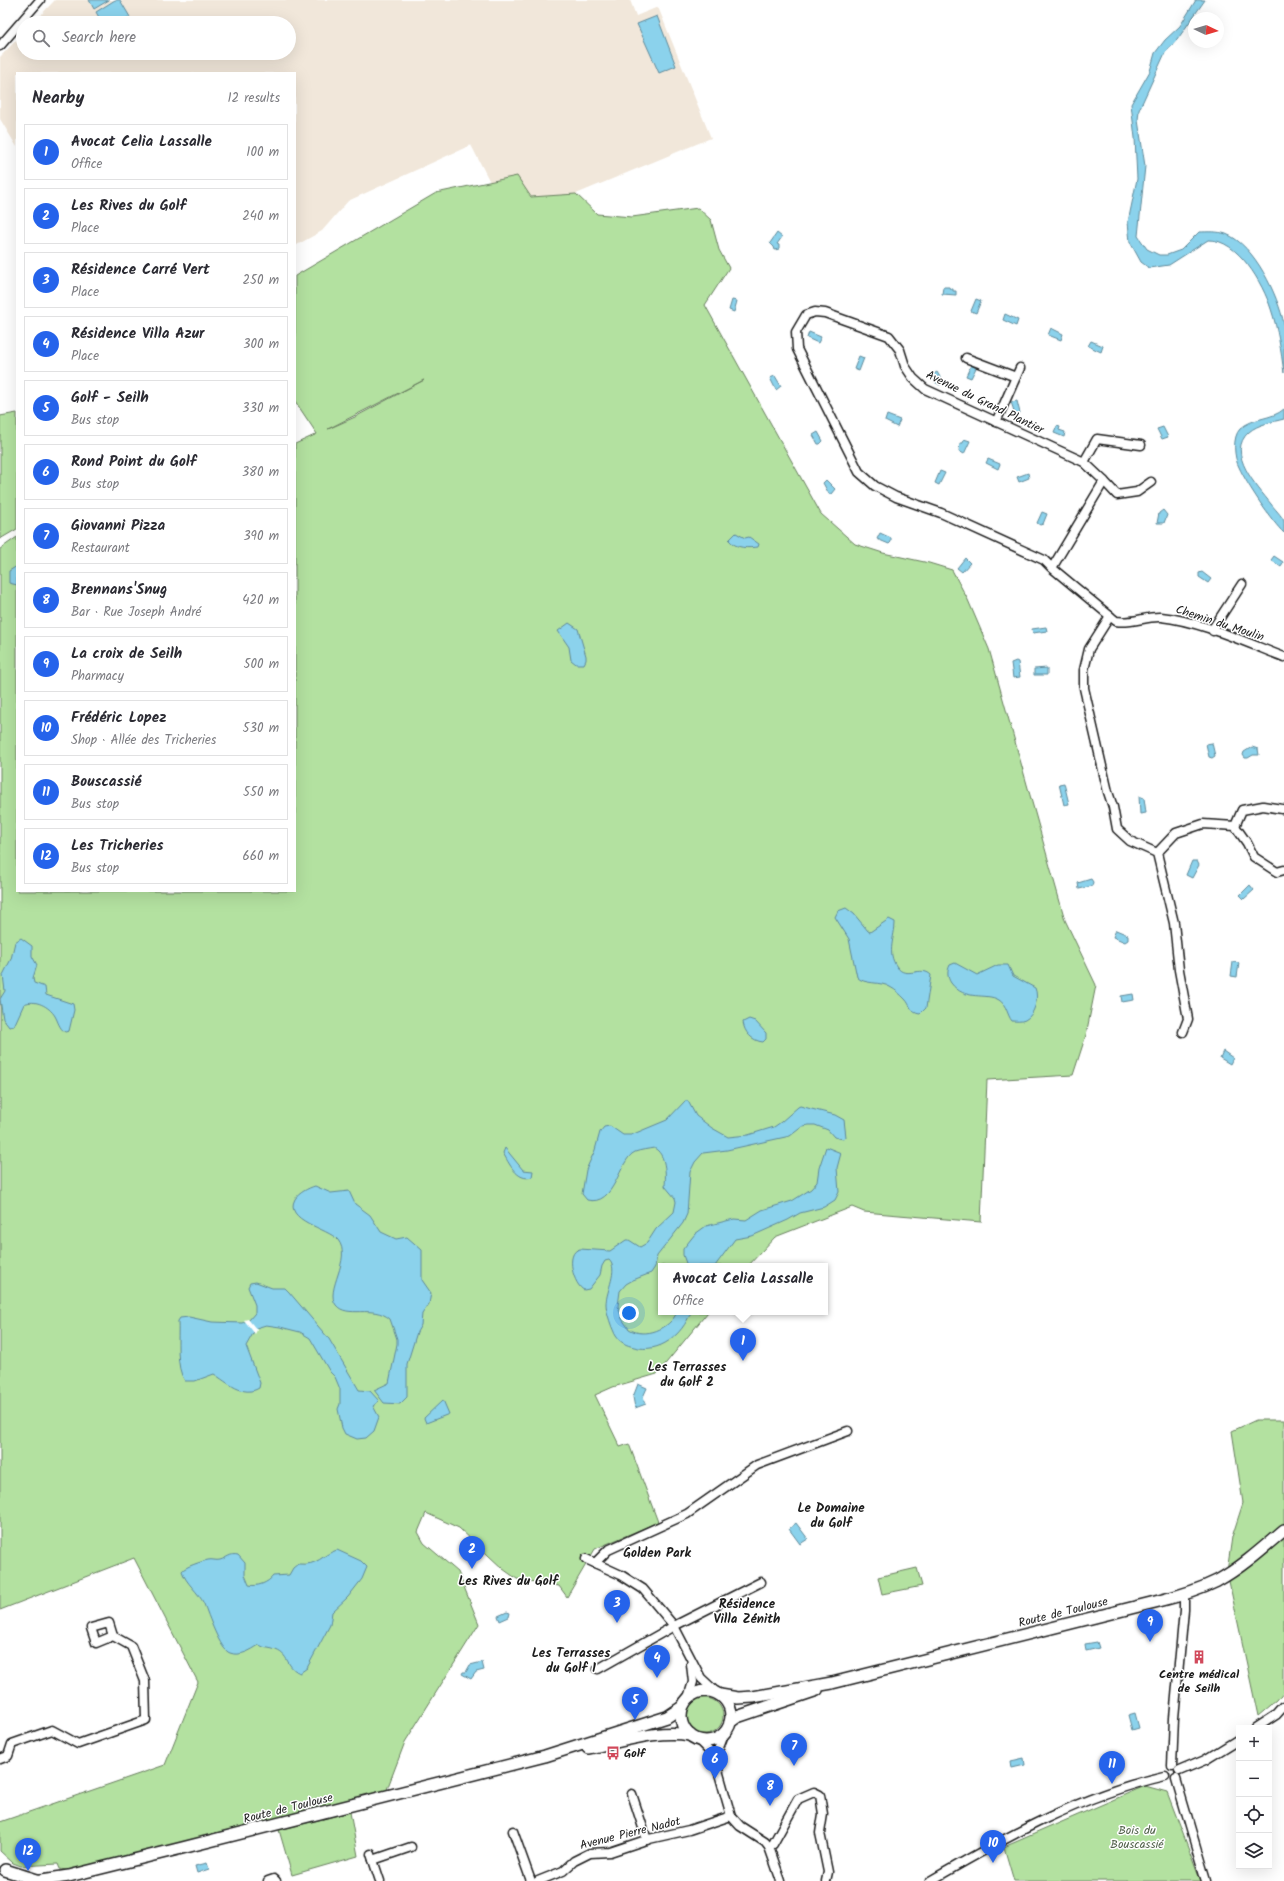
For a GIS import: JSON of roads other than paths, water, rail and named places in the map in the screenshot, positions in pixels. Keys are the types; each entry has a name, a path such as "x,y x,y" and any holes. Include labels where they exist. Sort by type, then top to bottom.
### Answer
{"main road":[{"name":"Route de Toulouse","path":"718,1693 738,1698 753,1697 832,1683 1184,1594 1205,1586 1226,1575 1284,1530"},
{"name":"Route de Toulouse","path":"728,1727 737,1717 803,1696 832,1683"},
{"path":"704,1690 718,1693 728,1704 731,1710 728,1727 720,1736 709,1741 693,1737 682,1725 681,1719 685,1702 692,1694 704,1690"},
{"name":"Route de Toulouse","path":"545,1756 667,1717 685,1702"},
{"name":"Route de Toulouse","path":"4,1872 36,1881 69,1876 545,1756 660,1734 673,1733 693,1737"}],"street":[{"path":"26,16 40,0"},
{"path":"0,46 16,28"},
{"name":"Avenue du Grand Plantier","path":"1110,616 1044,560 941,513 896,498 875,486 859,472 797,349 796,332 806,315 815,312 825,313 849,320 889,336 900,350 905,366 919,384 925,389 1084,462 1117,495 1137,492 1151,482"},
{"path":"966,358 1016,376"},
{"path":"996,422 1020,368"},
{"path":"1084,462 1097,440 1114,440 1141,445"},
{"path":"1052,568 1104,481"},
{"path":"1214,631 1214,627 1225,608 1242,584"},
{"path":"1110,616 1089,649 1084,670 1084,688 1108,792 1113,807 1116,829 1130,841 1157,853"},
{"name":"Chemin du Moulin","path":"1110,616 1116,621 1124,623 1138,619 1160,617 1214,631 1284,657"},
{"path":"1235,826 1242,810 1263,806 1282,809"},
{"path":"1157,853 1176,833 1203,824 1235,826"},
{"path":"1235,826 1247,843 1254,857 1277,872 1284,870"},
{"path":"1157,853 1174,923 1179,970 1188,1019 1184,1032"},
{"path":"595,1563 608,1550 687,1514 757,1465 848,1431"},
{"path":"586,1559 621,1575 643,1589 674,1626 700,1678 718,1693"},
{"path":"598,1669 674,1626 761,1582"},
{"path":"1184,1594 1184,1610 1174,1718 1175,1772 1206,1881"},
{"path":"0,1759 8,1756 12,1744 52,1730 78,1744 146,1720 145,1681 130,1646 114,1636"},
{"path":"685,1702 692,1682 690,1658"},
{"path":"1261,1725 1276,1715 1284,1706"},
{"path":"718,1770 718,1750 728,1727"},
{"path":"693,1737 710,1752 718,1770 731,1816 740,1826 765,1842 769,1847 781,1881"},
{"path":"1165,1776 1165,1770 1175,1772 1205,1760 1236,1741"},
{"path":"1165,1776 1170,1780 1175,1772"},
{"path":"930,1881 1053,1814 1080,1803 1165,1776"},
{"path":"769,1847 798,1799 814,1792 820,1795 823,1814 820,1833 828,1872 826,1881"},
{"path":"632,1794 647,1840"},
{"name":"Avenue Pierre Nadot","path":"538,1881 563,1871 574,1861 590,1853 610,1852 647,1840 689,1830 731,1816"},
{"path":"513,1831 531,1881"},
{"path":"380,1881 372,1857 411,1847"},
{"path":"268,1881 274,1879 276,1881"}],"water":[{"path":"89,0 109,0 94,9"},
{"path":"115,0 120,0 129,16 98,16 96,12"},
{"path":"1196,0 1205,0 1197,12 1189,12"},
{"path":"1188,13 1188,24 1177,40 1165,53 1139,110 1138,120 1145,166 1138,236 1147,249 1159,255 1167,255 1181,250 1199,232 1216,232 1226,234 1237,240 1256,260 1264,273 1271,286 1281,313 1284,324 1284,373 1277,333 1267,299 1248,265 1239,255 1229,247 1219,242 1208,240 1169,265 1149,268 1141,262 1130,242 1128,222 1137,179 1135,138 1131,104 1150,71 1155,53 1165,40 1180,26"},
{"path":"657,16 676,66 659,73 637,24"},
{"path":"777,233 782,237 777,244 779,245 779,249 775,250 770,243"},
{"path":"943,287 953,289 953,291 956,291 956,295 942,294"},
{"path":"976,299 981,301 976,313 971,311"},
{"path":"732,300 737,301 734,312 729,310"},
{"path":"1005,314 1018,320 1016,326 1003,320"},
{"path":"1051,328 1063,334 1061,340 1048,335"},
{"path":"809,332 821,337 818,343 807,338"},
{"path":"1091,341 1103,346 1101,352 1088,346"},
{"path":"859,356 864,358 859,371 854,369"},
{"path":"971,365 976,368 971,378 966,376"},
{"path":"937,372 943,380 940,385 935,382 932,375"},
{"path":"775,376 781,386 776,390 770,378"},
{"path":"1017,401 1020,413 1015,414 1011,402"},
{"path":"1284,409 1284,419 1253,429 1242,440 1240,450 1246,469 1252,479 1283,519 1284,533 1266,512 1242,474 1237,463 1235,442 1237,433 1245,425 1279,413"},
{"path":"887,415 900,420 897,427 885,421"},
{"path":"1057,426 1060,427 1059,430 1065,432 1064,437 1054,433"},
{"path":"1163,427 1168,437 1162,439 1157,429"},
{"path":"818,432 823,441 820,444 818,444 813,435"},
{"path":"964,439 970,441 964,454 959,451 960,443 963,443"},
{"path":"988,459 1000,464 998,469 986,463"},
{"path":"940,471 945,473 939,485 935,483"},
{"path":"1028,473 1029,478 1019,482 1017,477"},
{"path":"826,480 835,489 831,494 829,494 823,483"},
{"path":"1163,510 1167,515 1164,523 1157,523 1159,513"},
{"path":"1042,512 1047,514 1043,524 1040,525 1037,523"},
{"path":"736,533 745,538 749,537 759,544 758,547 746,548 735,545 729,540"},
{"path":"880,533 891,538 891,542 889,544 877,539"},
{"path":"1274,556 1283,562 1281,567 1271,560"},
{"path":"965,558 970,563 962,572 957,568"},
{"path":"16,567 16,585 9,583 9,571"},
{"path":"1202,572 1211,579 1208,583 1199,577 1199,573"},
{"path":"569,623 578,629 586,656 584,664 576,664 571,660 569,647 558,631"},
{"path":"1046,627 1047,631 1033,633 1032,629"},
{"path":"1016,661 1018,662 1020,677 1013,678 1011,663"},
{"path":"1047,668 1047,675 1034,675 1034,669"},
{"path":"1212,743 1215,756 1212,758 1209,757 1206,744"},
{"path":"1252,747 1258,749 1259,755 1253,755 1245,758 1243,755 1244,752"},
{"path":"1064,783 1069,804 1064,805 1059,784"},
{"path":"1139,796 1144,798 1146,813 1140,814"},
{"path":"1192,861 1197,861 1199,865 1192,878 1186,875"},
{"path":"1091,879 1093,882 1092,886 1079,889 1078,883"},
{"path":"1250,885 1254,890 1244,899 1240,895"},
{"path":"846,908 854,914 870,932 889,919 895,922 892,956 897,967 901,971 909,973 923,971 931,975 926,1008 920,1014 914,1012 907,1001 892,988 882,984 864,981 857,977 849,939 835,917 838,911"},
{"path":"1116,930 1128,935 1128,940 1125,942 1113,937"},
{"path":"21,938 32,946 32,956 37,965 33,978 34,983 45,987 46,995 73,1004 74,1010 69,1031 65,1032 63,1030 49,1009 41,1004 33,1002 24,1004 14,1026 9,1027 3,1019 0,999 5,991 3,975 11,959 15,942"},
{"path":"1233,962 1239,963 1237,977 1231,976"},
{"path":"955,963 977,975 998,965 1008,965 1013,976 1035,988 1037,996 1034,1010 1028,1018 1023,1021 1012,1021 1004,1005 999,1000 963,993 951,983 949,978 948,970 950,965"},
{"path":"1133,994 1134,1000 1122,1002 1121,996"},
{"path":"749,1019 755,1021 766,1033 766,1039 763,1042 752,1038 745,1029 743,1022"},
{"path":"1223,1051 1233,1058 1230,1064 1220,1058"},
{"path":"685,1101 688,1101 696,1116 712,1128 728,1137 748,1135 774,1127 800,1106 835,1115 844,1120 846,1137 843,1139 834,1137 828,1130 815,1125 809,1125 803,1126 790,1136 727,1150 703,1153 695,1162 690,1172 687,1214 683,1223 657,1256 655,1267 651,1273 626,1284 620,1291 618,1306 622,1319 629,1329 642,1333 656,1331 669,1323 676,1315 690,1315 682,1328 669,1341 653,1348 634,1347 624,1343 616,1336 608,1316 606,1304 613,1269 612,1264 609,1260 605,1261 600,1275 589,1289 584,1290 580,1287 574,1276 572,1269 572,1256 575,1251 580,1249 610,1251 626,1240 629,1240 640,1247 647,1243 656,1229 674,1212 676,1202 675,1198 665,1186 663,1159 654,1148 635,1152 629,1157 624,1164 616,1182 604,1197 597,1200 587,1200 582,1194 586,1170 595,1150 600,1132 604,1127 610,1126 623,1135 631,1135 667,1120"},
{"path":"826,1147 841,1153 837,1168 839,1192 835,1200 824,1207 800,1213 752,1236 735,1239 717,1263 686,1263 683,1255 683,1249 695,1234 706,1226 734,1219 746,1220 762,1210 792,1201 811,1189 817,1182 819,1168"},
{"path":"505,1148 523,1170 533,1171 532,1177 522,1177 514,1171 503,1153"},
{"path":"315,1186 331,1193 349,1191 355,1204 370,1215 381,1232 396,1239 407,1237 422,1250 422,1280 431,1293 429,1304 422,1314 421,1325 417,1332 407,1364 407,1397 400,1404 384,1403 374,1390 389,1383 397,1344 397,1339 390,1319 376,1312 347,1311 336,1305 333,1299 333,1291 341,1265 342,1248 338,1240 333,1236 308,1223 295,1213 293,1207 295,1199 304,1191"},
{"path":"256,1282 272,1288 285,1288 329,1339 359,1390 370,1391 379,1401 373,1406 379,1417 374,1431 366,1438 357,1439 345,1434 342,1428 338,1409 340,1404 340,1389 335,1377 330,1372 310,1338 300,1332 266,1325 256,1328 246,1346 260,1383 259,1388 253,1391 235,1388 214,1374 195,1381 185,1381 180,1368 178,1352 178,1321 180,1318 189,1317 212,1322 242,1323 249,1320 255,1313 255,1305 248,1287 250,1283"},
{"path":"638,1384 647,1388 643,1397 646,1404 635,1408 633,1397"},
{"path":"443,1400 449,1414 426,1423 424,1418"},
{"path":"796,1523 808,1539 800,1544 789,1529"},
{"path":"337,1550 361,1561 367,1567 362,1579 348,1597 332,1612 330,1625 307,1668 300,1673 291,1667 284,1656 276,1650 259,1645 241,1654 230,1653 226,1650 218,1639 204,1604 186,1580 182,1571 190,1566 206,1561 220,1560 231,1555 238,1555 245,1563 245,1575 249,1585 259,1585 273,1576 289,1575 293,1568 298,1564 315,1562"},
{"path":"507,1612 510,1613 509,1617 500,1621 498,1616"},
{"path":"1097,1642 1099,1648 1086,1651 1085,1644"},
{"path":"482,1662 484,1670 476,1672 471,1679 462,1674 463,1672 466,1672 470,1665"},
{"path":"1135,1713 1139,1728 1132,1730 1128,1715"},
{"path":"1024,1758 1025,1765 1012,1768 1011,1761"},
{"path":"207,1863 209,1869 197,1873 195,1866"}],"place":[{"name":"Avocat Celia Lassalle","path":"743,1361"},
{"name":"Les Rives du Golf","path":"472,1569"},
{"name":"Résidence Carré Vert","path":"617,1623"},
{"name":"La croix de Seilh","path":"1150,1642"},
{"name":"Centre médical de Seilh","path":"1199,1657"},
{"name":"Résidence Villa Azur","path":"657,1678"},
{"name":"Golf - Seilh","path":"635,1720"},
{"name":"Golf","path":"613,1753"},
{"name":"Giovanni Pizza","path":"794,1766"},
{"name":"Rond Point du Golf","path":"715,1779"},
{"name":"Bouscassié","path":"1112,1784"},
{"name":"Brennans'Snug","path":"770,1806"},
{"name":"Frédéric Lopez","path":"993,1863"},
{"name":"Les Tricheries","path":"28,1871"}],"district":[{"name":"Les Terrasses du Golf 2","path":"687,1374"},
{"name":"Le Domaine du Golf","path":"831,1514"},
{"name":"Golden Park","path":"657,1552"},
{"name":"Les Rives du Golf","path":"508,1580"},
{"name":"Résidence Villa Zénith","path":"747,1610"},
{"name":"Les Terrasses du Golf 1","path":"571,1660"}],"park label":[{"name":"Bois du Bouscassié","path":"1137,1837"}]}
